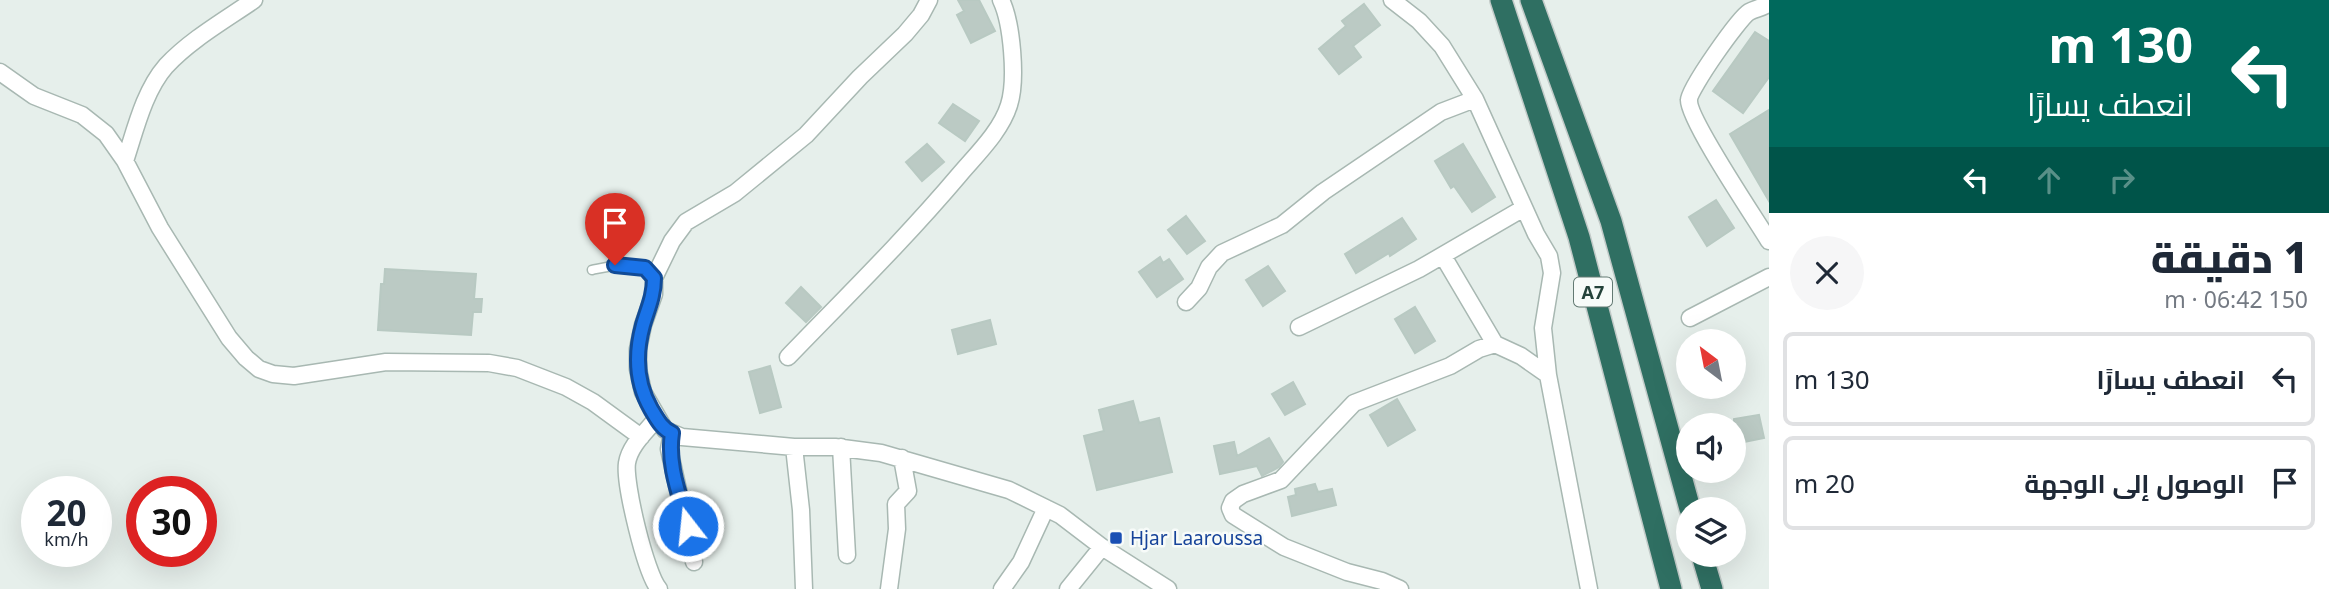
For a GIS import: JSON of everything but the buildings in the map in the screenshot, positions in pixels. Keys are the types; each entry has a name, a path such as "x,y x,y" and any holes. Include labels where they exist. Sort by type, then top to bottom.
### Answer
{"highway":[{"name":"A7","path":"1502,0 1579,237 1671,589"},
{"name":"A7","path":"1531,0 1611,221 1687,497"},
{"path":"1706,567 1712,587"}],"street":[{"path":"125,162 145,102 165,68 254,0"},
{"path":"929,0 921,15 905,34 806,135 735,193 700,212 679,229 654,278 654,294 643,325 638,349 638,369 643,392 665,430 682,437 794,447 841,447 902,458 1009,490 1060,515 1102,547 1168,589"},
{"path":"788,357 938,200 997,128 1008,107 1014,85 1007,25 1001,0"},
{"path":"1392,0 1419,21 1443,46 1475,99 1524,208 1549,256 1552,273 1543,328 1548,376 1589,589"},
{"path":"1769,3 1745,6 1695,83 1688,103 1711,148 1769,240"},
{"path":"0,72 34,96 82,115 106,134 125,162 160,228 229,338 246,358 260,369 273,374 294,376 386,362 489,363 517,368 566,387 593,402 641,437"},
{"path":"1186,302 1199,288 1209,267 1223,253 1282,225 1323,192 1441,112 1475,99"},
{"path":"1299,327 1443,256 1524,208"},
{"path":"1443,256 1495,344 1521,356 1548,376"},
{"path":"1690,318 1769,277"},
{"path":"1400,589 1284,547 1233,515 1230,508 1233,501 1243,494 1281,480 1354,403 1450,366 1479,349 1495,344"},
{"path":"657,418 632,447 627,462 627,482 649,581 659,589"},
{"path":"672,433 669,449 671,463 694,562"},
{"path":"794,447 804,589"},
{"path":"841,447 847,555"},
{"path":"889,589 897,529 895,504 908,491 902,458"},
{"path":"1002,589 1021,562 1046,508"},
{"path":"1068,589 1102,547"}],"lane":[{"path":"592,270 615,265 635,266 645,268 654,278"}],"place":[{"name":"Hjar Laaroussa","path":"1116,538"}],"route":[{"path":"615,265 645,268 654,278 654,294 638,349 638,369 643,392 650,407 665,430 672,433 669,449 688,526"}]}
